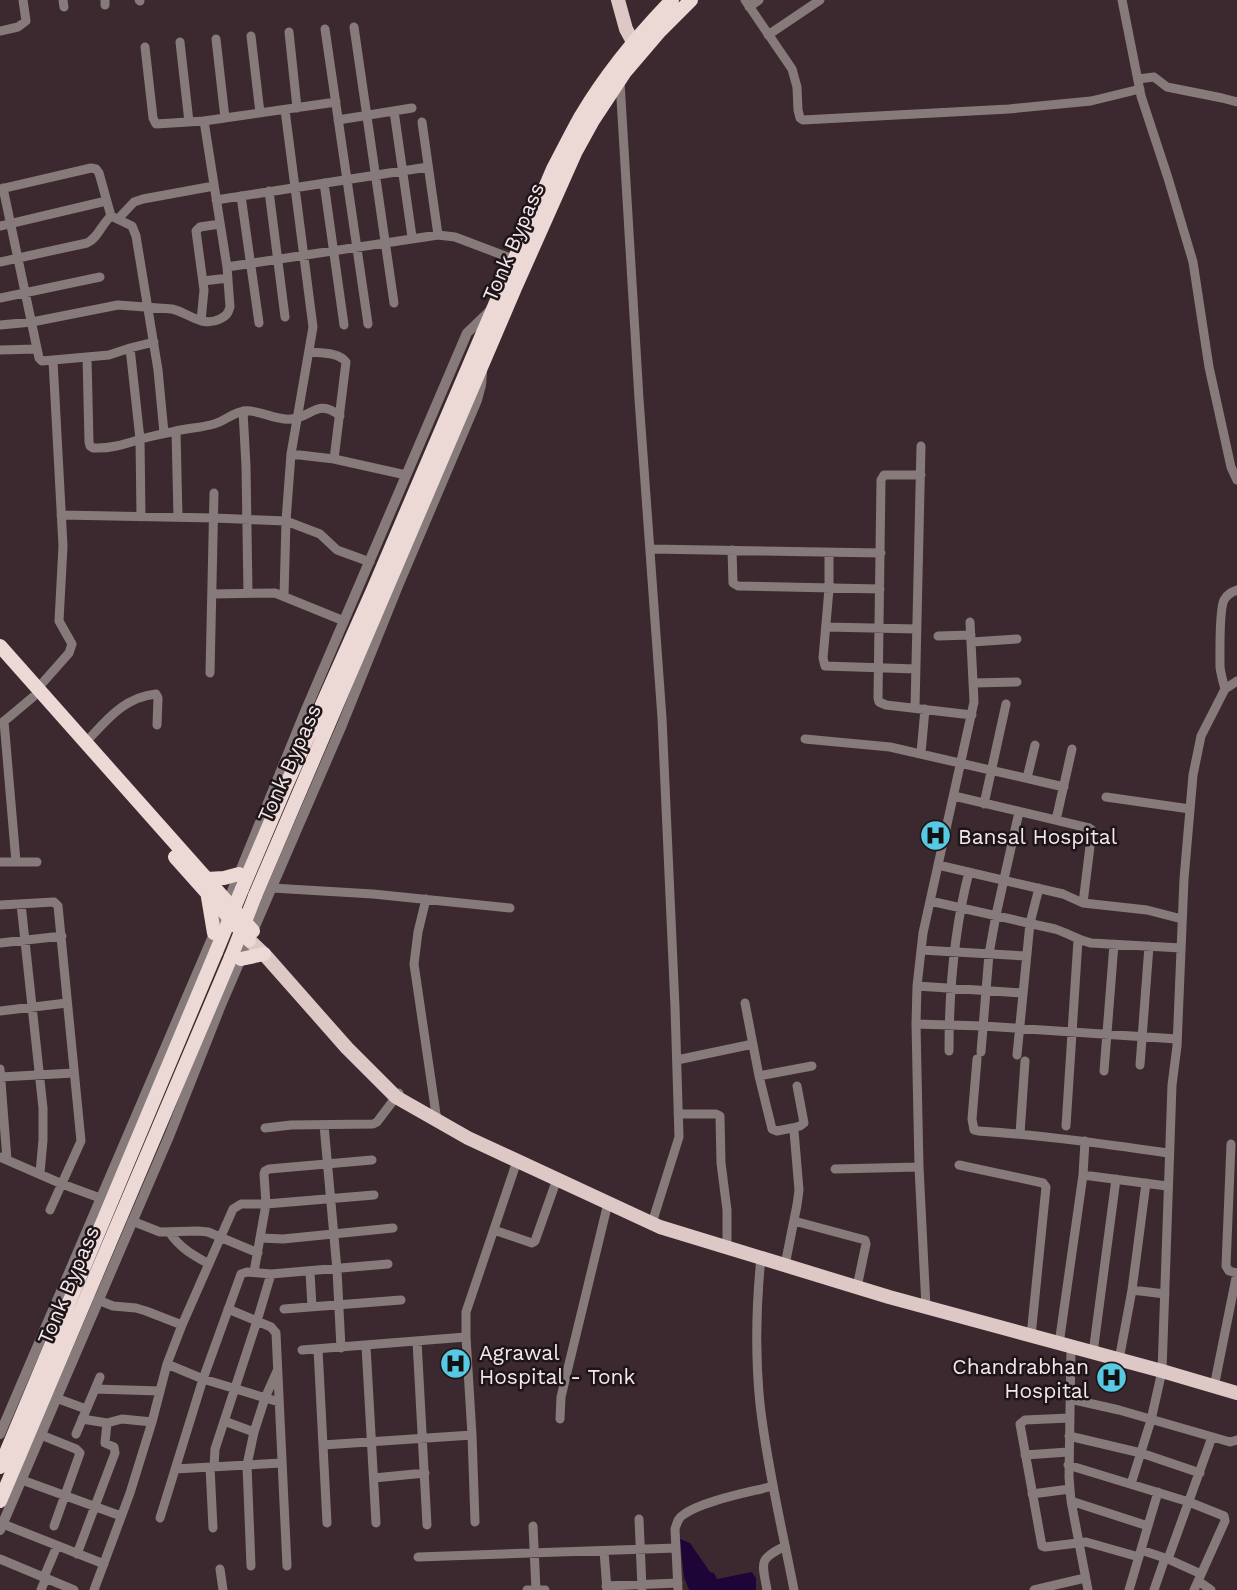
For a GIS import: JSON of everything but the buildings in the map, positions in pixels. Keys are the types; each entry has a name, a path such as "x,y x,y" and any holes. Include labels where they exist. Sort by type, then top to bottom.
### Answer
{"highway":[{"path":"637,48 672,0"},
{"path":"0,1467 216,952 249,893 285,788 553,169 582,114 610,72 691,0"},
{"name":"Tonk Bypass","path":"7,1500 236,958 249,893 576,151 637,48"},
{"path":"0,646 36,693 251,936"},
{"path":"0,660 86,742 207,886 214,933"},
{"path":"207,886 239,874"},
{"path":"236,958 264,954"},
{"path":"1,1522 7,1500"}],"main road":[{"path":"618,0 621,15 637,48"},
{"path":"251,936 347,1048 411,1105 468,1138 517,1161 652,1223 726,1247 926,1307 1237,1393"},
{"path":"251,936 398,1094"}],"street":[{"path":"0,31 18,27 26,21 23,0"},
{"path":"759,0 747,3 792,69 797,87 798,110 803,120 1091,101 1154,77 1167,87 1237,102"},
{"path":"1122,0 1139,84 1193,262 1209,367 1231,467 1237,480"},
{"path":"768,36 814,2"},
{"path":"354,27 394,303"},
{"path":"325,29 368,324"},
{"path":"289,32 297,108"},
{"path":"251,36 260,113"},
{"path":"216,39 225,118"},
{"path":"180,42 190,122"},
{"path":"145,47 154,122 160,124 204,121 336,103"},
{"path":"620,80 662,718 677,1060 679,1137 652,1223"},
{"path":"338,120 412,108"},
{"path":"285,110 313,316 291,454 286,522 285,596"},
{"path":"394,111 412,237"},
{"path":"0,325 32,322 118,305 180,311 208,323 215,322 229,312 227,267 204,121"},
{"path":"422,122 438,235"},
{"path":"216,200 428,167"},
{"path":"154,342 109,355 53,361 42,361 39,358 19,258 1,188 91,168 99,173 106,201 114,218 132,226 134,230 154,342 164,433"},
{"path":"324,183 344,325"},
{"path":"0,262 87,243 93,240 100,228 134,202 214,186"},
{"path":"269,191 285,317"},
{"path":"241,195 259,323"},
{"path":"0,226 106,201"},
{"path":"201,321 204,295 196,231 220,224"},
{"path":"227,267 438,235 455,237 513,259"},
{"path":"0,298 100,277"},
{"path":"203,281 228,278"},
{"path":"0,1434 467,333 492,309"},
{"path":"130,348 140,439 141,517"},
{"path":"0,350 37,349"},
{"path":"309,352 337,355 345,359 334,459"},
{"path":"87,357 90,446 120,446 164,433 212,425 243,411 289,420 326,408 340,416"},
{"path":"16,862 2,723 36,693 71,648 70,640 59,621 63,546 53,361"},
{"path":"7,1500 22,1480 170,1134 236,958 251,936 272,888 477,400 482,366"},
{"path":"243,411 248,593"},
{"path":"176,431 178,517"},
{"path":"921,446 916,668 921,753"},
{"path":"291,454 369,465 406,475"},
{"path":"920,475 882,477 878,698 879,702 886,705 972,715"},
{"path":"210,673 214,493"},
{"path":"61,515 286,522 320,534 337,550 370,562"},
{"path":"651,549 881,553"},
{"path":"732,550 735,585 880,589"},
{"path":"829,552 825,666 916,668"},
{"path":"1225,689 1220,668 1222,610 1228,594 1237,590"},
{"path":"213,594 266,592 285,596 344,621"},
{"path":"926,1307 919,1167 916,1024 918,986 930,901 974,702 970,622"},
{"path":"826,627 917,629"},
{"path":"938,636 1017,639"},
{"path":"974,683 1017,681"},
{"path":"1132,1484 1162,1371 1171,1085 1177,1039 1182,919 1193,775 1201,736 1225,689 1237,681"},
{"path":"86,742 120,707 151,694 158,696 157,725"},
{"path":"984,804 1006,704"},
{"path":"805,739 890,747 1064,787"},
{"path":"1027,778 1035,745"},
{"path":"1056,820 1072,749"},
{"path":"954,796 1093,831 1083,903"},
{"path":"1106,797 1190,809"},
{"path":"1019,813 989,954 972,1119 974,1130 1085,1141 1168,1153"},
{"path":"0,862 37,862"},
{"path":"938,865 1063,894 1083,903 1147,911 1182,919"},
{"path":"949,1051 954,952 960,908 969,872"},
{"path":"272,888 373,894 510,908"},
{"path":"1017,1055 1030,923 1039,888"},
{"path":"426,899 414,964 437,1121"},
{"path":"930,901 1065,932 1079,940 1181,948"},
{"path":"0,905 56,903 58,906 81,1141 50,1210"},
{"path":"21,904 40,1075 43,1140 40,1174"},
{"path":"0,943 62,936"},
{"path":"1066,1126 1079,940"},
{"path":"1104,1071 1114,944"},
{"path":"1140,1065 1149,946"},
{"path":"921,950 1026,956"},
{"path":"918,986 1023,993"},
{"path":"0,1011 68,1003"},
{"path":"745,1003 772,1129 777,1131 804,1123 797,1086"},
{"path":"916,1024 1177,1039"},
{"path":"677,1060 752,1044"},
{"path":"1020,1134 1026,1061"},
{"path":"759,1076 812,1066"},
{"path":"0,1069 4,1159 100,1198"},
{"path":"0,1077 74,1073"},
{"path":"265,1128 373,1124 398,1094"},
{"path":"678,1114 720,1116 721,1163 727,1210 726,1247"},
{"path":"324,1125 341,1348"},
{"path":"785,1265 799,1182 792,1128"},
{"path":"1085,1141 1065,1346 1070,1399 1068,1465 1071,1501 1088,1590"},
{"path":"1214,1387 1237,1273 1229,1271 1226,1266 1231,1144"},
{"path":"254,1272 266,1204 265,1171 269,1168 372,1160"},
{"path":"475,1522 466,1312 517,1161"},
{"path":"960,1165 1036,1182 1046,1187 1031,1336"},
{"path":"835,1169 919,1167"},
{"path":"1083,1175 1167,1186"},
{"path":"494,1230 535,1241 557,1179"},
{"path":"1093,1353 1116,1179"},
{"path":"1119,1360 1132,1290 1146,1183"},
{"path":"94,1590 152,1422 167,1364 233,1209 241,1204 374,1195"},
{"path":"560,1419 561,1397 608,1203"},
{"path":"132,1221 160,1232 198,1231 220,1236 258,1253"},
{"path":"794,1221 865,1240 857,1287"},
{"path":"261,1238 283,1239 393,1228"},
{"path":"170,1233 185,1250 209,1264"},
{"path":"761,1258 757,1342 760,1403 794,1590"},
{"path":"160,1518 203,1379 243,1272 310,1272 388,1264"},
{"path":"310,1272 312,1307"},
{"path":"213,1528 212,1467 215,1449 271,1274"},
{"path":"1132,1290 1165,1294"},
{"path":"98,1300 113,1306 136,1308 182,1325"},
{"path":"284,1310 401,1300"},
{"path":"228,1310 275,1329 286,1566"},
{"path":"302,1350 466,1337"},
{"path":"417,1342 427,1525"},
{"path":"366,1346 376,1524"},
{"path":"318,1349 327,1523"},
{"path":"167,1364 203,1379 279,1402"},
{"path":"251,1566 247,1465 254,1432 277,1371"},
{"path":"76,1434 100,1377"},
{"path":"95,1389 160,1391"},
{"path":"56,1398 107,1423 122,1419 152,1422"},
{"path":"1070,1399 1230,1442 1237,1440"},
{"path":"1069,1418 1022,1421 1020,1424 1042,1546 1086,1542 1167,1558 1211,1590"},
{"path":"223,1420 254,1432"},
{"path":"77,1554 115,1453 114,1447 104,1440 107,1423"},
{"path":"41,1435 80,1453 54,1526"},
{"path":"323,1445 472,1435"},
{"path":"1069,1436 1141,1453 1200,1473"},
{"path":"1154,1590 1212,1437"},
{"path":"1025,1455 1068,1452"},
{"path":"175,1469 282,1463"},
{"path":"1068,1465 1222,1514 1226,1518 1198,1582"},
{"path":"374,1478 425,1474"},
{"path":"22,1480 121,1516"},
{"path":"604,1551 606,1588 678,1587 677,1521 705,1504 773,1486"},
{"path":"1032,1494 1070,1489"},
{"path":"1129,1590 1158,1492"},
{"path":"1071,1501 1148,1526"},
{"path":"639,1519 642,1588"},
{"path":"1,1522 104,1564"},
{"path":"533,1526 536,1590"},
{"path":"41,1590 57,1546"},
{"path":"767,1590 764,1561 768,1555 785,1546"},
{"path":"418,1557 676,1548"},
{"path":"0,1559 74,1590"},
{"path":"220,1570 223,1590"},
{"path":"1034,1590 1085,1578"},
{"path":"527,1590 545,1590"}],"shaded area":[{"path":"680,1539 690,1543 717,1579 752,1572 756,1578 756,1590 689,1590 684,1577"}],"place":[{"name":"Bansal Hospital","path":"935,836"},
{"name":"Agrawal Hospital - Tonk","path":"456,1364"},
{"name":"Chandrabhan Hospital","path":"1112,1378"}]}
